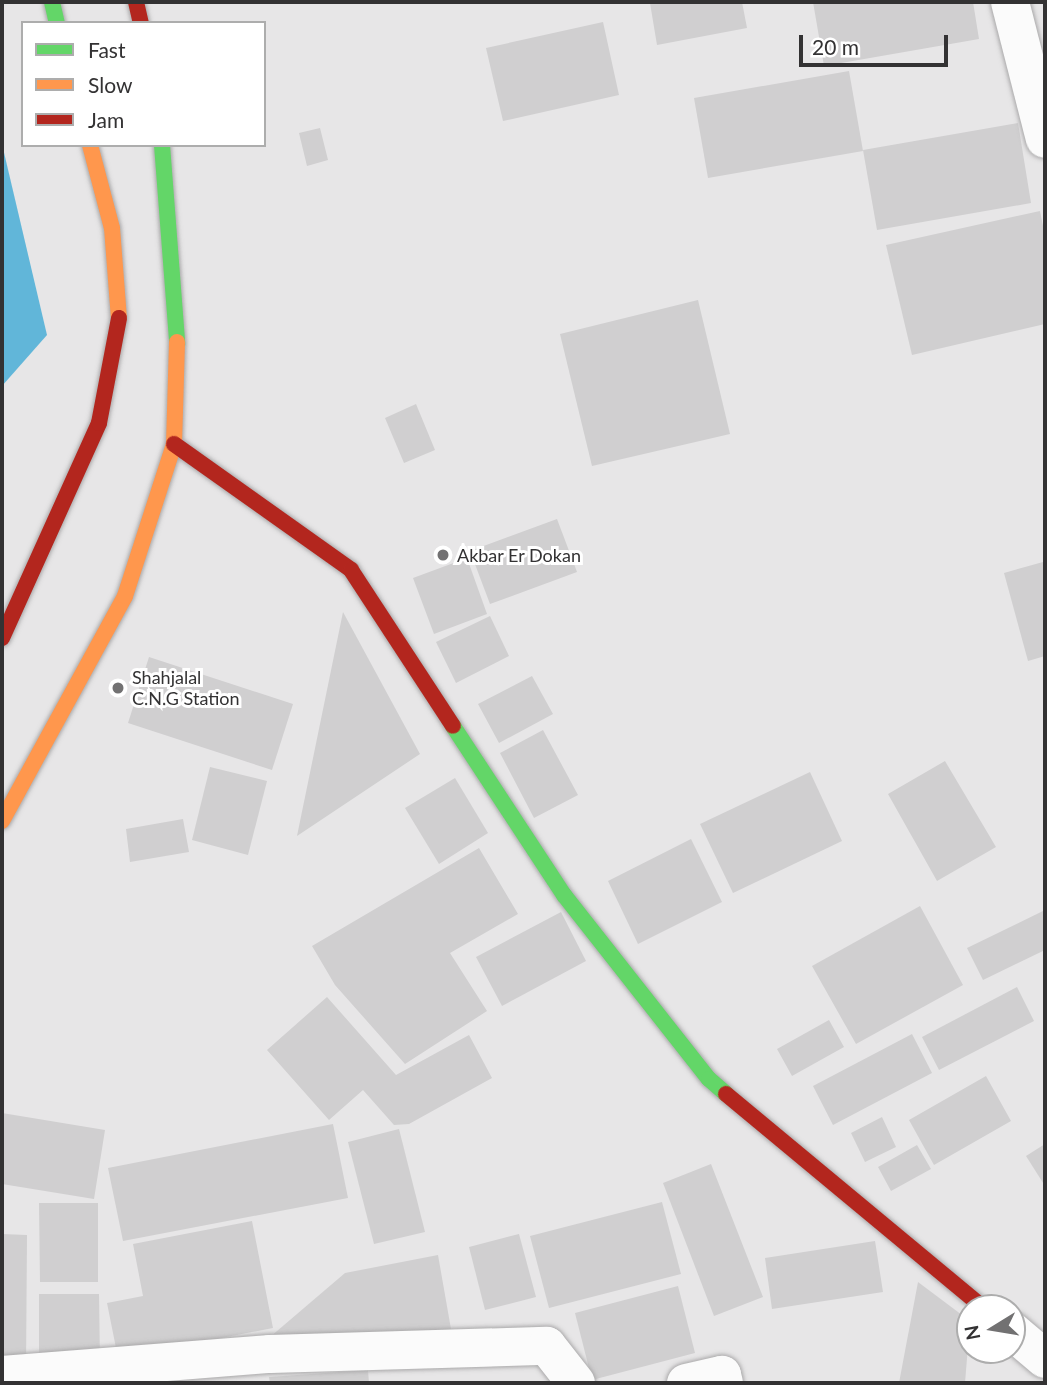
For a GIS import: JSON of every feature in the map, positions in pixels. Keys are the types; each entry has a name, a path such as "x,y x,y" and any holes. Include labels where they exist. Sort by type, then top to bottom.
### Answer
{"main road":[{"path":"52,2 57,21"},
{"path":"136,2 141,21"},
{"path":"2,638 99,423 120,326 112,228 91,147"},
{"path":"2,821 125,596 174,444 178,319 162,147"},
{"path":"174,444 351,570 564,895 709,1079 968,1294"}],"street":[{"path":"1010,2 1045,139"},
{"path":"1026,1343 1045,1359"},
{"path":"2,1375 270,1354 547,1346 576,1383"},
{"path":"686,1383 722,1375 724,1383"}],"water":[{"path":"2,144 47,335 2,386"}],"building":[{"path":"742,2 747,28 657,45 650,3"},
{"path":"813,2 973,2 979,39 824,66"},
{"path":"603,22 619,95 503,121 486,48"},
{"path":"849,71 863,151 708,178 694,98"},
{"path":"1018,123 1031,203 877,230 863,150"},
{"path":"320,128 328,160 307,166 299,133"},
{"path":"1040,211 1045,236 1045,324 912,355 886,245"},
{"path":"698,300 730,434 592,466 560,334"},
{"path":"416,404 435,450 404,463 385,418"},
{"path":"557,519 577,572 490,604 470,551"},
{"path":"467,558 487,614 434,634 413,578"},
{"path":"1043,562 1045,656 1028,661 1004,573"},
{"path":"343,612 420,754 297,836"},
{"path":"490,616 509,656 456,683 436,642"},
{"path":"149,657 293,704 272,770 128,723"},
{"path":"532,676 553,714 499,743 478,704"},
{"path":"543,730 578,795 534,818 500,753"},
{"path":"945,761 996,847 937,881 888,794"},
{"path":"210,767 267,781 248,855 192,840"},
{"path":"810,772 842,841 733,893 700,824"},
{"path":"455,778 488,833 439,864 405,808"},
{"path":"183,819 189,852 130,862 126,829"},
{"path":"691,839 722,902 638,944 608,881"},
{"path":"479,848 518,914 450,953 487,1011 405,1064 335,985 312,946"},
{"path":"920,906 963,985 856,1044 812,966"},
{"path":"1045,910 1045,950 983,980 967,948"},
{"path":"561,912 586,961 502,1006 476,957"},
{"path":"1017,987 1034,1021 939,1070 922,1037"},
{"path":"327,997 396,1075 469,1035 492,1078 409,1124 394,1125 363,1090 329,1120 267,1050"},
{"path":"829,1020 844,1047 792,1076 777,1049"},
{"path":"912,1034 932,1073 833,1125 813,1086"},
{"path":"986,1076 1011,1121 934,1165 909,1120"},
{"path":"2,1113 105,1130 94,1199 2,1184"},
{"path":"882,1117 896,1147 865,1162 851,1133"},
{"path":"333,1124 348,1198 123,1241 108,1168"},
{"path":"399,1129 425,1232 374,1244 348,1142"},
{"path":"1045,1144 1045,1186 1026,1156"},
{"path":"917,1145 931,1169 891,1191 878,1167"},
{"path":"711,1164 763,1297 714,1316 663,1183"},
{"path":"662,1202 681,1274 549,1308 530,1236"},
{"path":"39,1203 98,1203 98,1282 40,1282"},
{"path":"252,1221 273,1328 118,1358 107,1303 143,1296 133,1244"},
{"path":"2,1234 27,1235 26,1367 2,1367"},
{"path":"519,1234 536,1297 485,1310 469,1247"},
{"path":"875,1241 883,1292 772,1309 765,1258"},
{"path":"438,1255 451,1329 362,1344 263,1343 345,1273"},
{"path":"918,1282 956,1310 956,1364 967,1364 965,1383 899,1383"},
{"path":"678,1286 695,1353 592,1380 575,1313"},
{"path":"39,1294 99,1294 100,1364 39,1364"},
{"path":"368,1370 369,1383 270,1383 269,1377"}],"traffic: fast":[{"path":"52,2 57,21"},
{"path":"162,147 177,342"},
{"path":"453,726 564,895 709,1079 726,1094"}],"traffic: slow":[{"path":"91,147 112,228 119,318"},
{"path":"2,821 125,596 174,444 177,342"}],"traffic: jam":[{"path":"136,2 141,21"},
{"path":"2,638 99,423 119,318"},
{"path":"174,444 351,570 453,726"},
{"path":"726,1094 967,1294"}],"place":[{"name":"Akbar Er Dokan","path":"443,555"},
{"name":"Shahjalal C.N.G Station","path":"118,688"}]}
